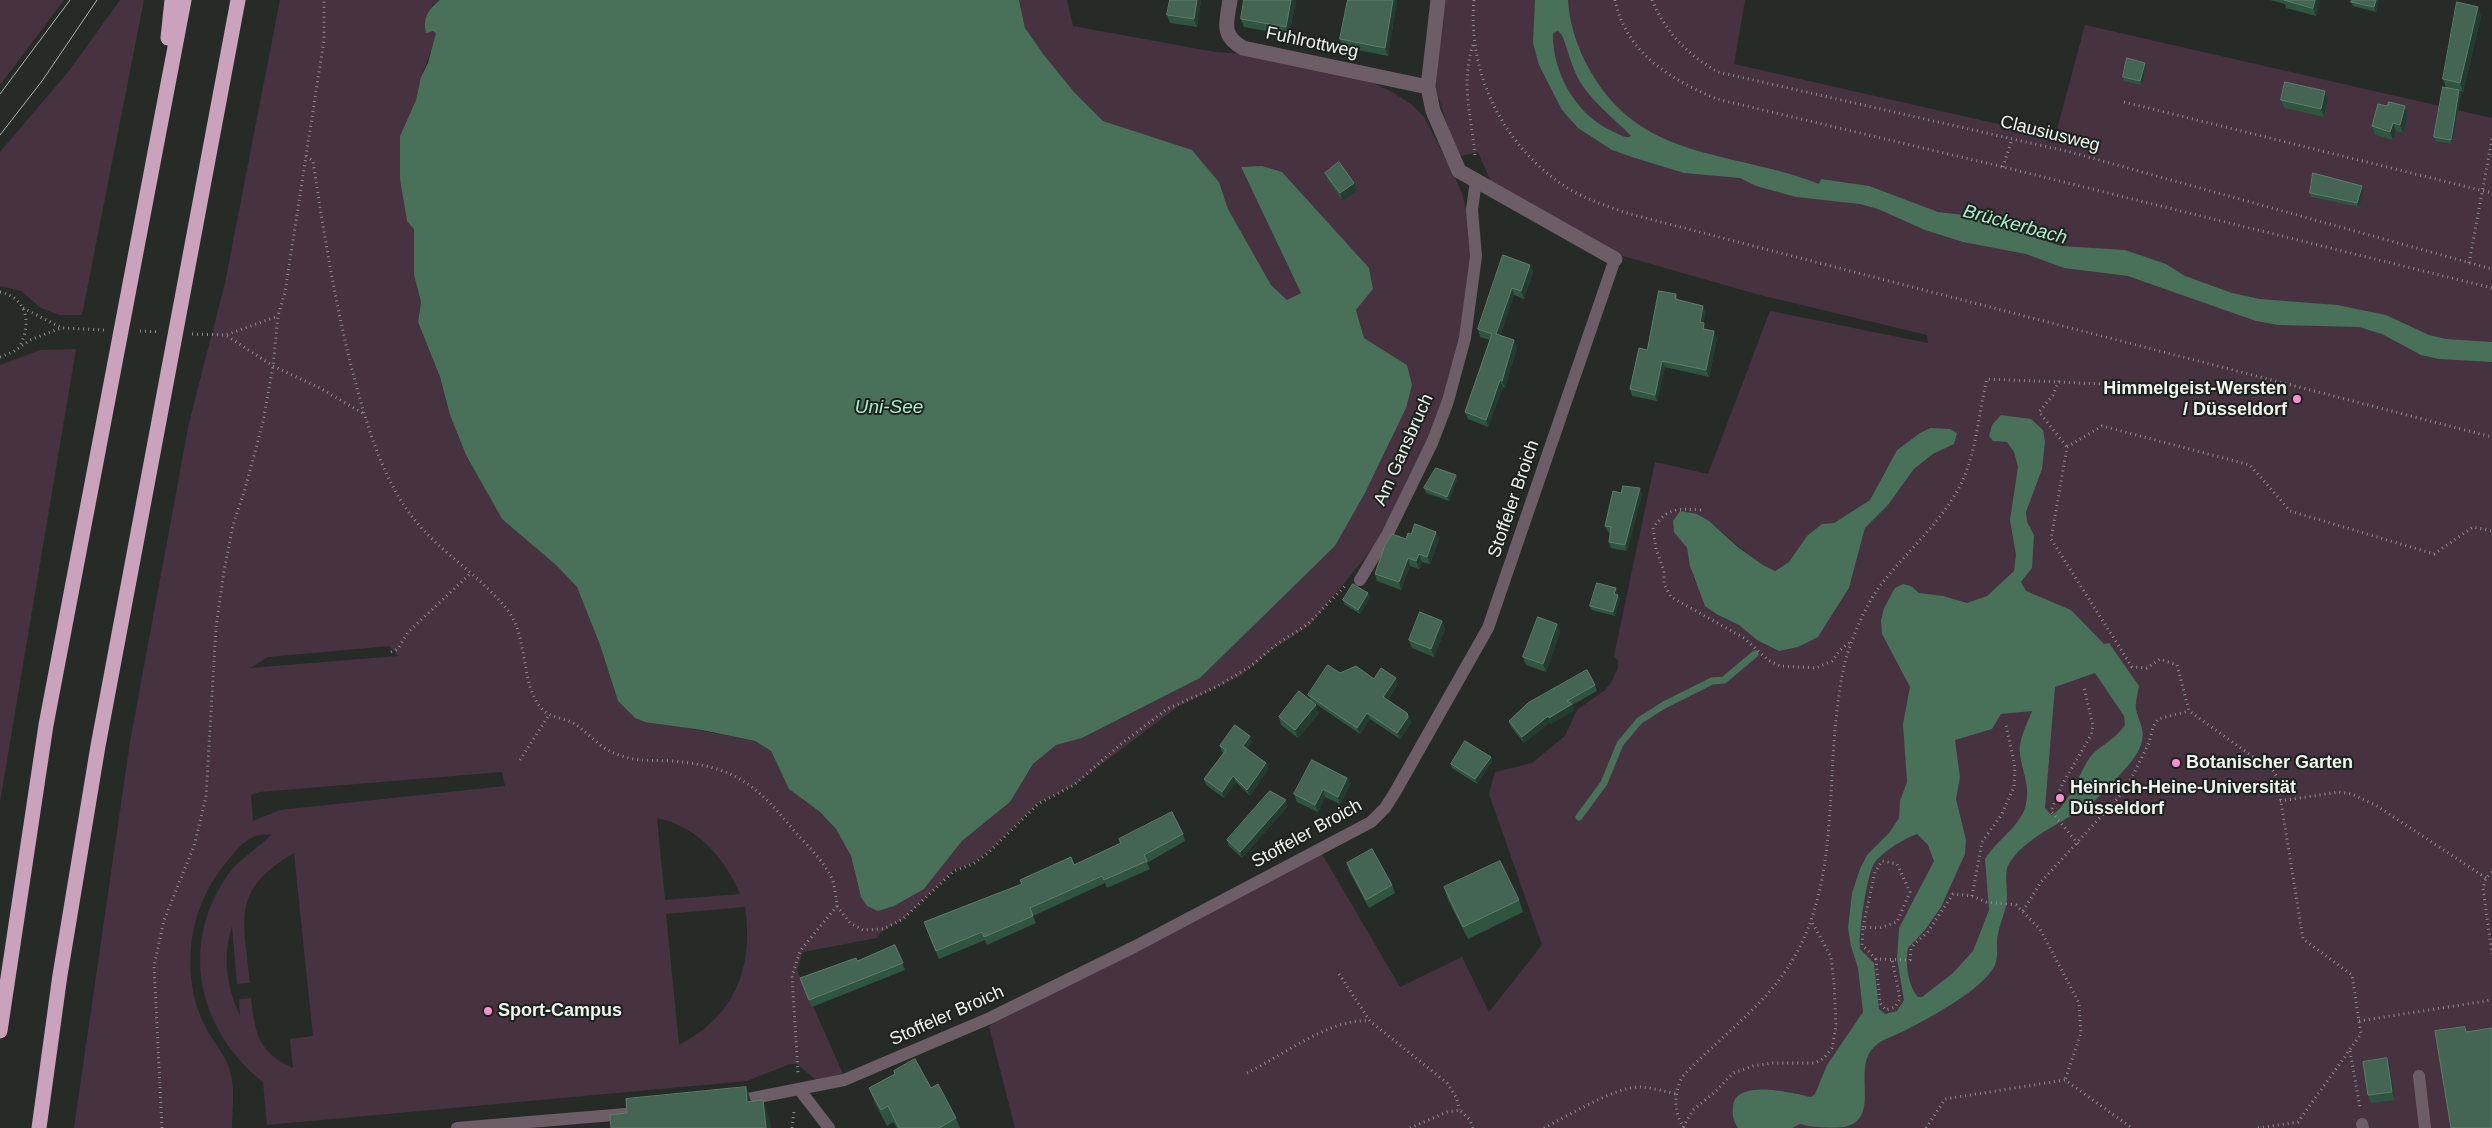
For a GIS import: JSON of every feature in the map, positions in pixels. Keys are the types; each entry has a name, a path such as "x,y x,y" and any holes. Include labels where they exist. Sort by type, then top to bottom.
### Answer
{"highway":[{"path":"158,133 172,0"},
{"path":"0,1031 46,725 184,0"},
{"path":"39,1128 60,975 98,746 238,0"}],"street":[{"name":"Fuhlrottweg","path":"1230,0 1228,36 1232,42 1243,48 1428,87"},
{"path":"1438,0 1428,87 1433,111 1459,172 1615,259"}],"lane":[{"name":"Am Gansbruch","path":"1360,580 1388,533 1432,443 1448,400 1465,338 1476,256 1472,210 1476,180"},
{"name":"Stoffeler Broich","path":"721,1104 844,1080 990,1018 1134,946 1371,822 1385,808 1488,628 1615,259"},
{"path":"2419,1076 2425,1128"},
{"path":"800,1089 829,1128"},
{"path":"457,1128 643,1112"}],"path":[{"path":"162,1128 154,966 164,920 194,846 206,797 216,626 224,571 233,525 263,422 273,366 278,316 285,292 324,40 324,0"},
{"path":"1474,0 1474,44 1490,99 1517,143 1526,154 1570,189 1598,203 1630,214 2492,437"},
{"path":"1615,0 1632,39 1646,56 1680,83 1741,106 2004,167 2492,288"},
{"name":"Clausiusweg","path":"1652,0 1666,26 1680,44 1696,60 1718,72 2070,152 2492,269"},
{"path":"1474,44 1468,62 1466,98 1476,180"},
{"path":"2124,102 2492,192"},
{"path":"2004,167 2012,138"},
{"path":"2469,263 2492,139"},
{"path":"306,156 313,161 329,268 346,348 377,455 394,488 428,536 510,613 522,642 536,700 549,715 573,723 604,748 616,755 634,760 701,765 724,771 746,781 767,798 818,859 833,880 837,906 850,923 863,930 883,930 903,919 954,871 973,864 989,852 1038,804 1074,785 1121,744 1166,710 1216,687 1251,666 1277,644 1308,624 1345,585 1360,580"},
{"path":"0,292 17,300 23,308 27,326 25,336 19,346 13,352 0,357"},
{"path":"23,308 62,328 110,330"},
{"path":"187,334 226,335 278,316"},
{"path":"19,346 62,328"},
{"path":"139,331 168,333"},
{"path":"226,335 273,366 320,388 364,414"},
{"path":"1684,1128 1678,1117 1676,1094 1682,1077 1762,1000 1781,978 1797,953 1812,921 1826,858 1840,680 1852,641 1882,583 1939,519 1957,492 1976,445 1979,414 1987,379 2245,390 2286,384"},
{"path":"2060,381 2053,395 2039,412 2068,447"},
{"path":"2258,1128 2298,1122 2361,1034 2352,975 2303,940 2277,777 2273,771 2189,711 2177,665 2160,659 2147,668 2132,667 2051,540 2068,447 2102,426 2250,465 2290,511 2434,554 2473,527 2492,531"},
{"path":"1701,510 1679,508 1660,517 1653,528 1656,549 1664,572 1664,584 1671,597 1744,638 1768,660 1780,666 1816,668 1832,661 1840,650 1852,641"},
{"path":"391,652 398,649 408,632 470,574"},
{"path":"2078,844 2051,811 2062,786 2091,735 2092,726 2084,687"},
{"path":"2023,912 2041,882 2078,844 2126,789 2149,743 2153,727 2158,719 2189,711"},
{"path":"520,760 549,715"},
{"path":"1972,896 1982,842 2002,814 2014,787 2015,768 2006,725"},
{"path":"2280,801 2339,792 2352,794 2377,806 2486,878"},
{"path":"1863,927 1879,928 1896,922 1910,892 1895,862 1882,861 1875,872 1863,927 1862,946 1876,959 1880,1003 1886,1010 1896,1007 1900,999 1892,959"},
{"path":"2492,872 2486,878 2483,888 2483,902 2492,954"},
{"path":"1876,959 1910,960 1911,949 1914,944 1927,933 1951,896 1958,893 1989,902 2016,905 2040,929 2079,1002 2081,1033 2065,1080"},
{"path":"800,1089 792,976 800,951 837,906"},
{"path":"1684,1128 1693,1110 1715,1092 1733,1073 1753,1066 1773,1063 1815,1063 1824,1058 1832,1048 1836,1026 1831,957 1812,921"},
{"path":"1338,974 1370,1021 1447,1084 1456,1097 1460,1110 1470,1120 1473,1128"},
{"path":"2359,1020 2492,1000"},
{"path":"1247,1073 1276,1059 1314,1035 1344,1023 1370,1021"},
{"path":"2350,1050 2363,1126"},
{"path":"1926,1128 1945,1099 2065,1080 2132,1128"},
{"path":"1544,1128 1600,1099 1632,1088 1640,1087 1676,1094"},
{"path":"1410,1128 1447,1112 1460,1110"}],"shaded area":[{"path":"0,0 64,0 0,85"},
{"path":"120,0 144,0 82,315 59,315 41,308 21,291 0,286 0,152 69,71"},
{"path":"280,0 440,0 432,5 433,31 437,33 436,38 421,77 416,100 400,136 400,179 414,229 414,275 421,302 418,322 440,377 450,415 466,455 502,519 556,565 577,587 600,645 618,701 635,718 755,741 771,751 789,789 820,812 836,829 851,856 861,897 924,889 962,841 1010,802 1033,764 1056,745 1082,738 1200,678 1335,546 1365,493 1389,443 1407,365 1364,338 1356,310 1373,289 1241,167 1301,293 1287,300 1271,285 1228,209 1219,182 1192,151 1103,121 1074,92 1025,28 1019,0 1067,0 1073,26 1215,52 1246,54 1365,79 1394,93 1412,105 1424,117 1452,171 1462,193 1471,229 1472,260 1462,337 1430,442 1372,549 1309,626 1273,649 1240,676 1177,707 1074,785 1038,803 989,851 972,863 954,870 903,919 881,932 877,938 803,952 797,970 843,1074 816,1080 797,1064 790,1064 747,1081 267,1125 263,1082 240,1061 223,1037 210,1011 202,984 200,956 204,927 214,899 230,872 272,834 257,835 244,843 236,851 210,886 194,926 191,947 190,968 198,1009 209,1034 227,1062 231,1075 233,1094 232,1128 74,1128 130,742 189,423 225,283","holes":["390,646 398,656 250,668 268,657","502,772 505,786 280,810 253,821 251,795 259,792","657,818 685,828 708,846 718,856 740,894 665,900","294,853 313,1036 290,1039 293,1068 272,1055 260,1040 254,1022 251,998 239,999 240,1016 227,972 227,949 232,926 237,984 250,983 244,923 250,894 259,880 273,867","745,907 746,950 743,970 736,988 727,1005 714,1020 679,1045 666,914"]},
{"path":"1442,0 1745,0 1734,64 2055,137 2085,25 2492,118 2492,1128 1015,1128 989,1026 1322,854 1400,987 1462,957 1489,1012 1542,945 1489,794 1495,772 1532,763 1565,736 1577,710 1605,690 1611,683 1618,668 1618,661 1614,656 1655,462 1708,474 1770,311 1928,343 1927,335 1760,295 1616,254 1491,182 1478,152 1461,156 1450,134 1436,89","holes":["1930,428 1954,444 1933,454 1914,469 1888,505 1865,528 1849,588 1818,637 1757,640 1739,625 1718,615 1695,581 1687,548 1697,514 1774,571 1789,562 1822,524 1834,523 1870,500 1897,450 1920,433"]},
{"path":"76,349 0,802 0,365 40,350"}],"water":[{"name":"Uni-See","path":"440,0 1019,0 1025,28 1074,92 1103,121 1192,150 1219,182 1228,209 1271,285 1287,300 1301,293 1241,167 1262,166 1282,172 1369,268 1373,289 1356,310 1364,338 1407,365 1412,385 1406,408 1365,493 1335,546 1200,678 1082,738 1056,745 1033,764 1010,802 962,841 924,889 894,906 878,911 867,906 861,897 851,856 836,829 820,812 789,789 771,751 755,741 702,730 645,722 635,718 618,701 600,645 577,587 556,565 502,519 466,455 450,415 440,377 418,322 421,302 414,275 414,229 407,221 400,179 400,136 416,100 421,77 428,63 436,33 433,31 426,33 425,23 427,14"},
{"path":"1535,0 1568,0 1574,34 1580,50 1587,65 1608,97 1632,120 1660,136 1689,148 1786,173 1819,184 1821,179 1869,186 1938,212 1972,216 1986,221 1999,220 2013,225 2027,235 2061,246 2125,250 2166,264 2185,276 2232,293 2260,299 2337,305 2386,315 2429,335 2446,339 2492,342 2492,362 2439,359 2421,355 2382,334 2359,327 2278,325 2256,321 2128,276 2064,268 2026,254 1963,242 1925,230 1878,209 1860,204 1796,197 1756,186 1740,178 1684,173 1635,158 1612,150 1578,128 1562,110 1539,65 1533,43","holes":["1558,31 1562,35 1572,65 1585,90 1631,136 1623,136 1599,124 1577,103 1569,91 1557,63 1553,33"]},
{"path":"2001,415 2031,419 2043,430 2045,442 2042,469 2026,512 2027,522 2034,535 2032,568 2021,582 2026,591 2071,610 2104,644 2109,643 2139,686 2136,706 2143,732 2141,745 2129,764 2099,797 2028,843 2010,862 2006,875 2006,904 1998,932 1995,965 1989,974 1968,993 1941,1011 1874,1047 1868,1056 1865,1068 1865,1104 1862,1114 1856,1122 1844,1127 1828,1128 1800,1124 1792,1128 1738,1128 1733,1117 1733,1106 1736,1097 1744,1092 1766,1090 1811,1097 1815,1094 1827,1065 1863,1012 1858,968 1848,928 1852,893 1867,855 1889,833 1899,818 1900,801 1907,782 1903,724 1910,687 1882,634 1881,620 1884,608 1895,588 1903,584 1911,586 1919,593 1943,596 1967,603 1987,596 2014,571 2016,555 2010,520 2018,467 2014,452 2007,442 1993,441 1989,436 1992,425","holes":["2095,673 2124,716 2125,725 2090,757 2068,798 2057,812 2051,815 2045,808 2055,687","2032,711 2020,749 2027,787 2025,808 2017,822 1985,859 1989,910 1973,951 1953,973 1922,997 1918,997 1912,987 1908,974 1908,948 1925,930 1941,907 1965,854 1966,840 1956,799 1960,777 1955,740 1992,729 2001,714","1917,834 1928,845 1934,861 1899,928 1897,959 1904,1000 1897,1011 1885,1014 1879,1009 1874,963 1860,949 1860,931 1864,904 1869,878 1875,862 1900,842"]},
{"path":"1930,428 1950,429 1957,433 1954,444 1933,454 1914,469 1888,505 1865,528 1849,588 1818,637 1798,647 1779,651 1757,640 1739,625 1718,615 1705,606 1690,566 1687,548 1674,532 1673,521 1680,511 1697,514 1709,521 1739,548 1775,571 1789,562 1807,536 1822,524 1834,523 1870,500 1897,450"}],"building":[{"path":"1170,0 1197,0 1194,19 1167,15"},
{"path":"1244,0 1291,0 1286,27 1241,19"},
{"path":"1348,0 1393,0 1385,48 1340,39"},
{"path":"2284,0 2315,0 2313,8"},
{"path":"2352,0 2376,0 2374,7 2351,2"},
{"path":"2457,2 2478,7 2460,83 2443,79"},
{"path":"2127,58 2145,63 2140,81 2123,77"},
{"path":"2285,82 2325,91 2321,109 2281,100"},
{"path":"2443,87 2459,90 2451,140 2434,137"},
{"path":"2389,102 2405,106 2400,125 2393,123 2390,132 2372,126 2378,104 2387,106"},
{"path":"1339,162 1354,183 1340,193 1325,173"},
{"path":"2313,173 2362,186 2357,203 2310,193"},
{"path":"1503,255 1530,265 1521,291 1512,288 1496,334 1514,340 1502,381 1500,380 1486,420 1465,412 1492,334 1478,329"},
{"path":"1659,291 1676,294 1675,299 1703,306 1700,322 1704,323 1703,329 1714,331 1706,370 1662,361 1655,395 1630,389 1639,348 1647,350"},
{"path":"1436,468 1456,475 1447,497 1424,488"},
{"path":"1623,486 1640,488 1625,545 1609,542 1611,527 1605,526 1613,491 1621,493"},
{"path":"1415,524 1436,532 1427,557 1419,554 1416,561 1408,558 1399,582 1375,574 1385,545 1392,534 1406,539 1408,533 1411,534"},
{"path":"1597,583 1616,588 1614,594 1618,595 1613,612 1590,606"},
{"path":"1353,584 1368,593 1358,610 1343,600"},
{"path":"1420,612 1442,621 1431,649 1409,640"},
{"path":"1538,617 1557,624 1543,664 1523,657"},
{"path":"1328,665 1340,673 1356,666 1374,679 1381,668 1396,678 1383,697 1407,713 1408,717 1397,733 1367,713 1357,728 1308,695"},
{"path":"1587,670 1595,685 1567,701 1572,704 1549,718 1548,716 1522,737 1509,721 1528,703"},
{"path":"1299,691 1316,705 1295,730 1279,717"},
{"path":"1235,725 1250,736 1243,746 1266,763 1247,790 1233,776 1222,792 1204,779 1226,750 1220,746"},
{"path":"1465,741 1491,757 1475,779 1451,764"},
{"path":"1312,760 1347,778 1338,797 1323,789 1315,805 1294,794"},
{"path":"1270,791 1286,800 1240,852 1227,840"},
{"path":"1172,812 1183,834 1144,855 1147,861 1104,880 1102,876 1030,908 1033,916 984,937 982,932 936,951 924,922 1022,884 1020,880 1071,857 1074,865 1121,843 1119,839"},
{"path":"1372,849 1392,885 1366,900 1347,863"},
{"path":"1500,861 1519,900 1463,927 1444,887"},
{"path":"895,945 903,963 809,1000 800,978 856,958 857,961"},
{"path":"2465,1027 2466,1032 2492,1028 2492,1128 2451,1128 2435,1031"},
{"path":"2387,1058 2392,1092 2368,1095 2363,1062"},
{"path":"915,1059 931,1088 938,1084 956,1118 939,1128 899,1128 888,1106 881,1110 869,1088 895,1074 894,1071"},
{"path":"746,1087 747,1102 763,1100 766,1128 611,1128 610,1115 627,1113 626,1099"}],"waterway":[{"path":"1579,817 1604,783 1620,744 1639,721 1664,705 1712,681 1724,680 1755,654"}],"tram line":[{"path":"0,94 70,0"},
{"path":"0,135 42,81 97,0"}],"place":[{"name":"Himmelgeist-Wersten / Düsseldorf","path":"2297,399"},
{"name":"Botanischer Garten","path":"2176,763"},
{"name":"Heinrich-Heine-Universität Düsseldorf","path":"2060,798"},
{"name":"Sport-Campus","path":"488,1011"}],"water label":[{"name":"Brückerbach","path":"2015,225"}]}
